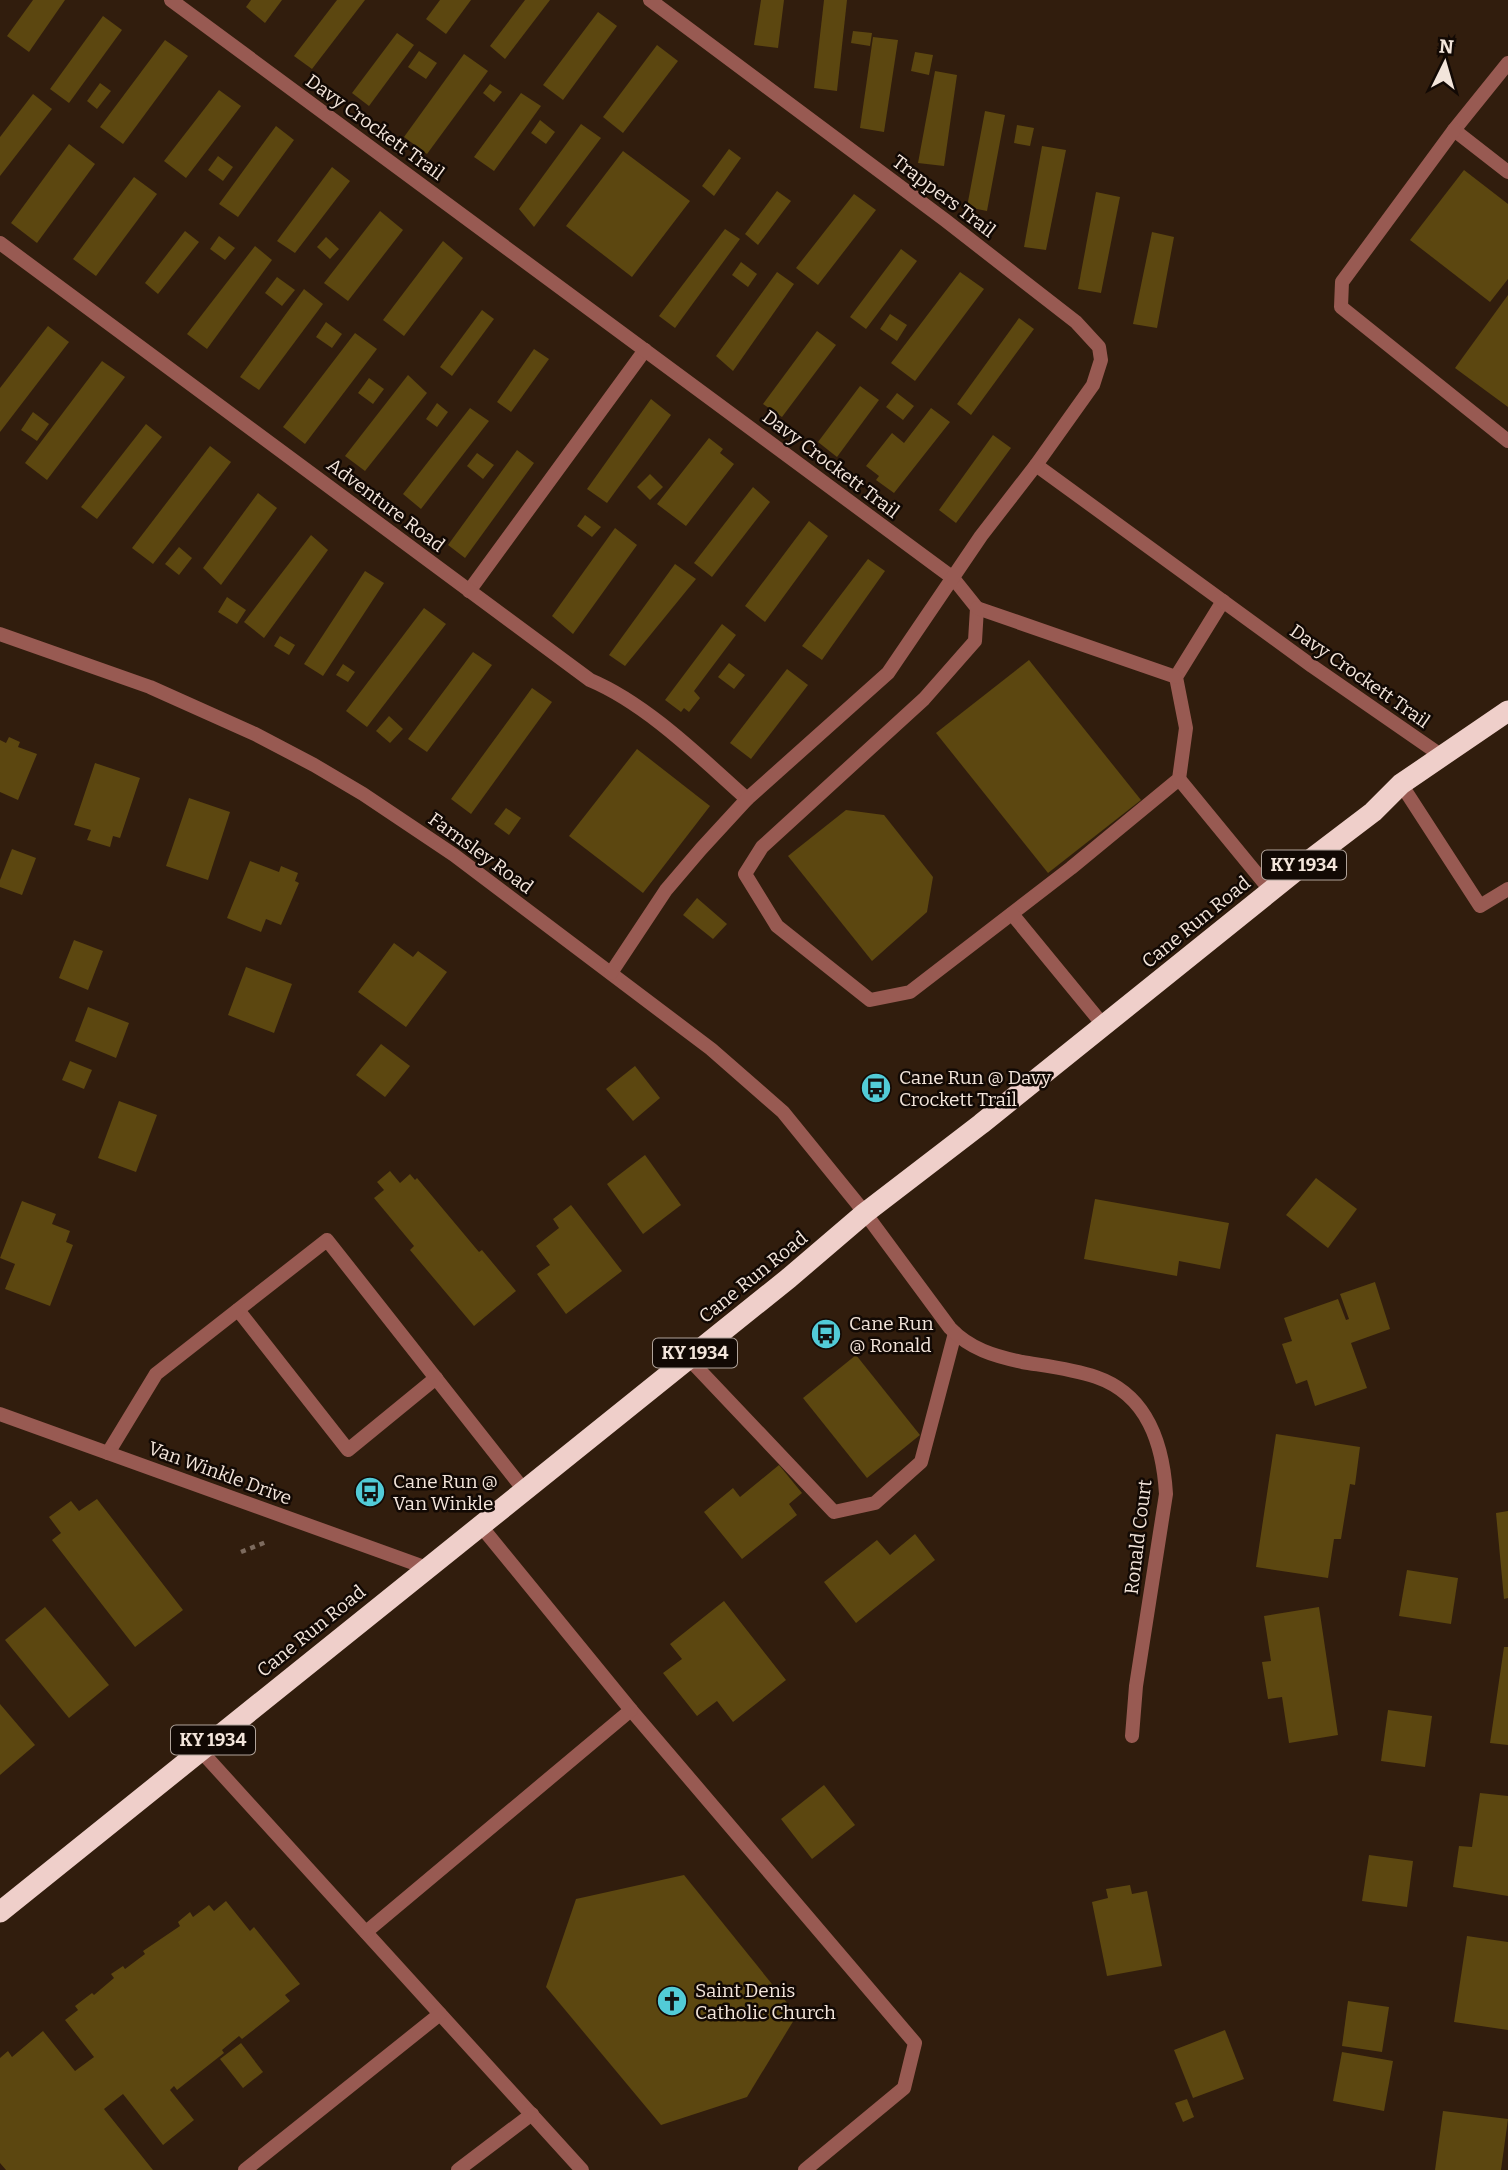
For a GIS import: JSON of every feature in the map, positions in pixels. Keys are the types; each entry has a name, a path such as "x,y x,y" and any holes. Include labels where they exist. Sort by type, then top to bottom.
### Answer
{"highway":[{"name":"Cane Run Road","path":"0,1912 689,1359 865,1213 1373,812 1401,785 1508,711"}],"street":[{"name":"Davy Crockett Trail","path":"171,0 953,578 977,608"},
{"name":"Trappers Trail","path":"650,0 1065,313 1099,347 1101,360 1093,385 1036,465"},
{"path":"1508,63 1454,130 1342,282 1341,307 1508,441"},
{"path":"1454,130 1508,172"},
{"name":"Adventure Road","path":"0,243 590,680 612,689 684,743 747,799"},
{"path":"469,591 645,350"},
{"name":"Davy Crockett Trail","path":"1036,465 1442,756"},
{"path":"611,973 666,890 747,799 888,673 981,536 1036,465"},
{"path":"1175,677 977,608 975,641 950,670 924,699 762,847 745,874 777,926 870,1000 910,992 1071,868 1179,779 1186,728 1175,677 1223,601"},
{"name":"Farnsley Road","path":"0,634 150,687 255,734 314,765 454,855 711,1049 783,1112 865,1213"},
{"path":"1179,779 1271,891"},
{"path":"1401,785 1480,906 1508,889"},
{"path":"1012,914 1104,1026"},
{"name":"Ronald Court","path":"865,1213 955,1334 988,1355 1096,1377 1119,1389 1142,1408 1155,1433 1164,1462 1166,1494 1136,1686 1132,1736"},
{"path":"108,1453 156,1374 327,1240 524,1490"},
{"path":"238,1310 348,1450 436,1378"},
{"path":"689,1359 834,1512 874,1503 921,1462 955,1334"},
{"name":"Van Winkle Drive","path":"0,1415 426,1569"},
{"path":"480,1525 631,1710 915,2043 904,2088 805,2170"},
{"path":"366,1932 631,1710"},
{"path":"200,1750 582,2170"},
{"path":"245,2170 440,2014"},
{"path":"458,2170 532,2114"}],"building":[{"path":"33,0 65,0 29,52 7,36"},
{"path":"251,0 282,0 265,23 246,7"},
{"path":"337,0 365,0 312,69 294,56"},
{"path":"440,0 471,0 446,34 426,19"},
{"path":"525,0 550,0 505,59 490,46"},
{"path":"761,0 784,0 778,48 754,45"},
{"path":"824,0 847,0 837,91 814,88"},
{"path":"598,12 617,26 563,100 543,85"},
{"path":"103,16 122,30 69,103 50,89"},
{"path":"853,31 872,33 870,46 851,43"},
{"path":"397,33 414,45 369,106 352,93"},
{"path":"873,37 898,40 884,132 860,128"},
{"path":"165,40 188,56 123,144 100,127"},
{"path":"657,45 678,61 623,133 603,117"},
{"path":"419,51 437,63 426,79 408,67"},
{"path":"915,52 933,55 929,75 911,71"},
{"path":"464,54 488,71 427,154 404,137"},
{"path":"935,71 957,75 944,166 918,163"},
{"path":"100,83 111,91 97,109 87,101"},
{"path":"490,84 502,92 494,102 483,93"},
{"path":"219,90 241,106 186,178 164,161"},
{"path":"521,93 541,106 494,171 474,157"},
{"path":"33,94 52,109 0,176 0,137"},
{"path":"985,111 1005,115 987,211 967,207"},
{"path":"540,120 555,132 546,144 531,133"},
{"path":"581,124 601,138 534,227 519,209"},
{"path":"1017,125 1034,128 1030,146 1014,143"},
{"path":"276,126 294,140 238,217 219,204"},
{"path":"69,144 95,164 37,243 11,223"},
{"path":"1042,146 1066,150 1046,250 1024,247"},
{"path":"729,149 741,158 714,196 702,186"},
{"path":"623,151 690,201 632,277 566,226"},
{"path":"218,156 233,167 223,181 208,170"},
{"path":"332,167 350,181 295,253 277,241"},
{"path":"1464,170 1508,204 1508,279 1490,302 1410,240"},
{"path":"134,177 157,194 96,276 73,259"},
{"path":"777,191 791,201 758,245 745,234"},
{"path":"1096,192 1120,197 1101,293 1078,289"},
{"path":"854,194 876,210 818,285 796,268"},
{"path":"380,211 403,230 348,301 324,283"},
{"path":"725,229 740,239 675,328 659,316"},
{"path":"185,231 199,242 158,294 145,283"},
{"path":"1152,232 1174,237 1157,328 1133,324"},
{"path":"219,236 235,248 225,260 210,249"},
{"path":"326,237 339,249 330,259 317,247"},
{"path":"443,241 463,258 404,336 383,320"},
{"path":"255,246 272,260 207,349 187,334"},
{"path":"901,249 917,261 866,329 850,317"},
{"path":"741,262 757,274 748,287 732,275"},
{"path":"777,272 794,284 733,371 716,356"},
{"path":"960,272 984,289 915,381 891,363"},
{"path":"277,277 295,290 282,306 265,293"},
{"path":"304,289 323,304 259,390 240,377"},
{"path":"1508,295 1508,407 1455,368"},
{"path":"482,310 494,319 452,376 440,367"},
{"path":"890,314 907,325 897,341 880,329"},
{"path":"1019,318 1034,329 971,415 957,404"},
{"path":"326,322 342,334 332,348 316,337"},
{"path":"48,326 69,342 0,432 0,388"},
{"path":"817,331 836,345 782,417 763,404"},
{"path":"355,333 377,349 305,444 283,427"},
{"path":"534,349 549,359 511,412 497,402"},
{"path":"102,361 125,377 47,480 25,463"},
{"path":"408,375 427,393 365,471 345,456"},
{"path":"369,378 384,389 373,404 358,393"},
{"path":"860,386 879,400 837,457 818,442"},
{"path":"897,393 914,406 903,420 886,407"},
{"path":"651,399 671,415 607,503 587,489"},
{"path":"437,403 448,412 437,427 426,419"},
{"path":"470,408 489,421 421,509 403,494"},
{"path":"931,408 950,422 894,493 876,480 879,476 866,466 892,433 904,443"},
{"path":"33,412 49,424 37,441 21,430"},
{"path":"146,424 162,437 97,519 81,507"},
{"path":"993,435 1011,448 956,523 939,510"},
{"path":"709,438 723,449 720,453 734,464 686,526 657,504"},
{"path":"210,446 231,462 153,564 132,548"},
{"path":"517,450 534,463 465,558 448,545"},
{"path":"477,453 494,465 483,479 467,466"},
{"path":"650,474 663,487 650,500 637,487"},
{"path":"753,487 770,502 712,577 694,563"},
{"path":"258,493 277,508 221,585 203,568"},
{"path":"585,515 601,527 592,537 577,526"},
{"path":"809,521 828,536 765,622 745,606"},
{"path":"615,528 637,545 573,634 552,616"},
{"path":"311,535 328,550 264,638 244,622"},
{"path":"179,547 192,558 179,575 165,564"},
{"path":"868,559 885,571 822,660 802,646"},
{"path":"675,564 696,579 625,666 609,655"},
{"path":"365,571 384,583 323,676 304,664"},
{"path":"227,597 246,610 237,624 218,612"},
{"path":"424,608 446,624 367,727 346,711"},
{"path":"722,624 736,635 694,691 700,698 689,712 684,708 681,712 665,700"},
{"path":"280,636 295,645 289,655 274,646"},
{"path":"473,652 492,665 427,752 408,739"},
{"path":"1029,660 1141,800 1048,873 936,733"},
{"path":"729,663 745,675 734,689 718,677"},
{"path":"343,664 355,672 348,682 336,675"},
{"path":"787,669 808,685 751,759 730,743"},
{"path":"532,688 552,702 471,814 451,799"},
{"path":"389,716 403,729 390,743 376,731"},
{"path":"9,737 20,742 18,747 37,754 18,800 0,792 0,740 6,743"},
{"path":"637,749 710,806 643,893 569,836"},
{"path":"95,763 140,778 120,838 113,836 110,847 87,840 91,830 74,825"},
{"path":"189,798 230,812 208,880 166,866"},
{"path":"506,808 521,818 509,835 494,824"},
{"path":"846,810 884,815 933,877 927,912 872,961 788,856"},
{"path":"12,849 36,858 22,895 0,887 0,880"},
{"path":"250,861 279,872 281,866 298,873 295,881 299,883 281,925 266,919 261,932 227,918"},
{"path":"697,898 727,924 713,939 683,915"},
{"path":"74,940 103,951 88,990 59,978"},
{"path":"394,943 413,957 418,951 447,972 406,1027 358,992"},
{"path":"246,967 292,984 274,1033 228,1015"},
{"path":"88,1007 129,1023 116,1058 75,1041"},
{"path":"381,1044 410,1066 385,1097 356,1075"},
{"path":"70,1061 92,1070 84,1089 62,1080"},
{"path":"635,1066 660,1098 633,1121 606,1089"},
{"path":"119,1101 157,1115 136,1172 98,1158"},
{"path":"645,1155 681,1205 643,1234 607,1184"},
{"path":"390,1171 400,1183 410,1174 415,1180 417,1178 479,1252 482,1250 516,1291 474,1326 410,1250 414,1246 374,1198 384,1190 377,1182"},
{"path":"1316,1178 1357,1209 1328,1248 1286,1215"},
{"path":"1095,1199 1229,1223 1220,1269 1179,1261 1177,1276 1084,1259"},
{"path":"22,1201 56,1214 52,1224 70,1231 66,1242 73,1245 50,1306 5,1289 15,1264 0,1258"},
{"path":"571,1205 622,1271 566,1314 537,1274 550,1265 536,1246 559,1228 553,1219"},
{"path":"1375,1282 1390,1329 1351,1343 1367,1388 1315,1406 1307,1380 1296,1384 1282,1344 1292,1341 1284,1318 1338,1299 1346,1320 1349,1319 1340,1294"},
{"path":"856,1355 920,1435 867,1478 803,1398"},
{"path":"1276,1434 1360,1447 1355,1485 1350,1484 1341,1539 1334,1539 1328,1578 1256,1567"},
{"path":"779,1465 802,1493 789,1504 797,1515 742,1559 704,1512 733,1488 740,1497"},
{"path":"97,1499 183,1610 135,1647 52,1540 61,1533 49,1517 71,1501 79,1511"},
{"path":"1508,1511 1508,1598 1504,1599 1496,1513"},
{"path":"915,1534 935,1560 856,1623 824,1582 877,1540 890,1555"},
{"path":"1407,1570 1458,1578 1451,1624 1399,1616"},
{"path":"724,1601 786,1680 733,1722 717,1701 697,1716 663,1673 682,1659 670,1644"},
{"path":"45,1607 109,1685 69,1718 5,1640"},
{"path":"1319,1607 1338,1735 1289,1743 1282,1697 1268,1699 1262,1662 1271,1661 1264,1616"},
{"path":"1504,1647 1508,1647 1508,1745 1490,1743"},
{"path":"0,1704 35,1745 0,1775"},
{"path":"1388,1710 1432,1716 1425,1767 1381,1761"},
{"path":"824,1785 855,1825 812,1859 781,1819"},
{"path":"1480,1793 1508,1796 1508,1896 1453,1887 1459,1846 1472,1847"},
{"path":"1369,1855 1413,1861 1407,1907 1362,1901"},
{"name":"Saint Denis Catholic Church","path":"684,1875 797,2015 747,2097 661,2125 546,1987 576,1899"},
{"path":"1130,1885 1132,1894 1147,1891 1162,1966 1107,1976 1092,1902 1108,1898 1106,1889"},
{"path":"226,1901 250,1931 254,1927 300,1984 285,1995 290,2001 242,2039 239,2036 222,2050 224,2053 177,2090 174,2086 170,2090 194,2120 163,2145 123,2094 104,2109 153,2170 6,2170 0,2163 0,2058 8,2051 12,2057 43,2031 75,2071 94,2057 65,2020 78,2010 75,2006 92,1993 94,1995 114,1978 111,1974 123,1966 125,1969 145,1954 143,1951 180,1926 178,1922 190,1912 193,1917 209,1905 214,1911"},
{"path":"1467,1936 1508,1942 1508,2030 1454,2022"},
{"path":"1348,2001 1389,2007 1382,2052 1342,2046"},
{"path":"1225,2030 1244,2079 1193,2098 1174,2050"},
{"path":"241,2043 263,2072 243,2088 220,2059"},
{"path":"1342,2052 1393,2061 1384,2111 1333,2101"},
{"path":"1187,2099 1194,2117 1183,2122 1175,2103"},
{"path":"1443,2111 1508,2119 1501,2170 1435,2170"}],"place":[{"name":"Cane Run @ Davy Crockett Trail","path":"876,1088"},
{"name":"Cane Run @ Ronald","path":"826,1334"},
{"name":"Cane Run @ Van Winkle","path":"370,1492"},
{"name":"Saint Denis Catholic Church","path":"672,2001"}]}
